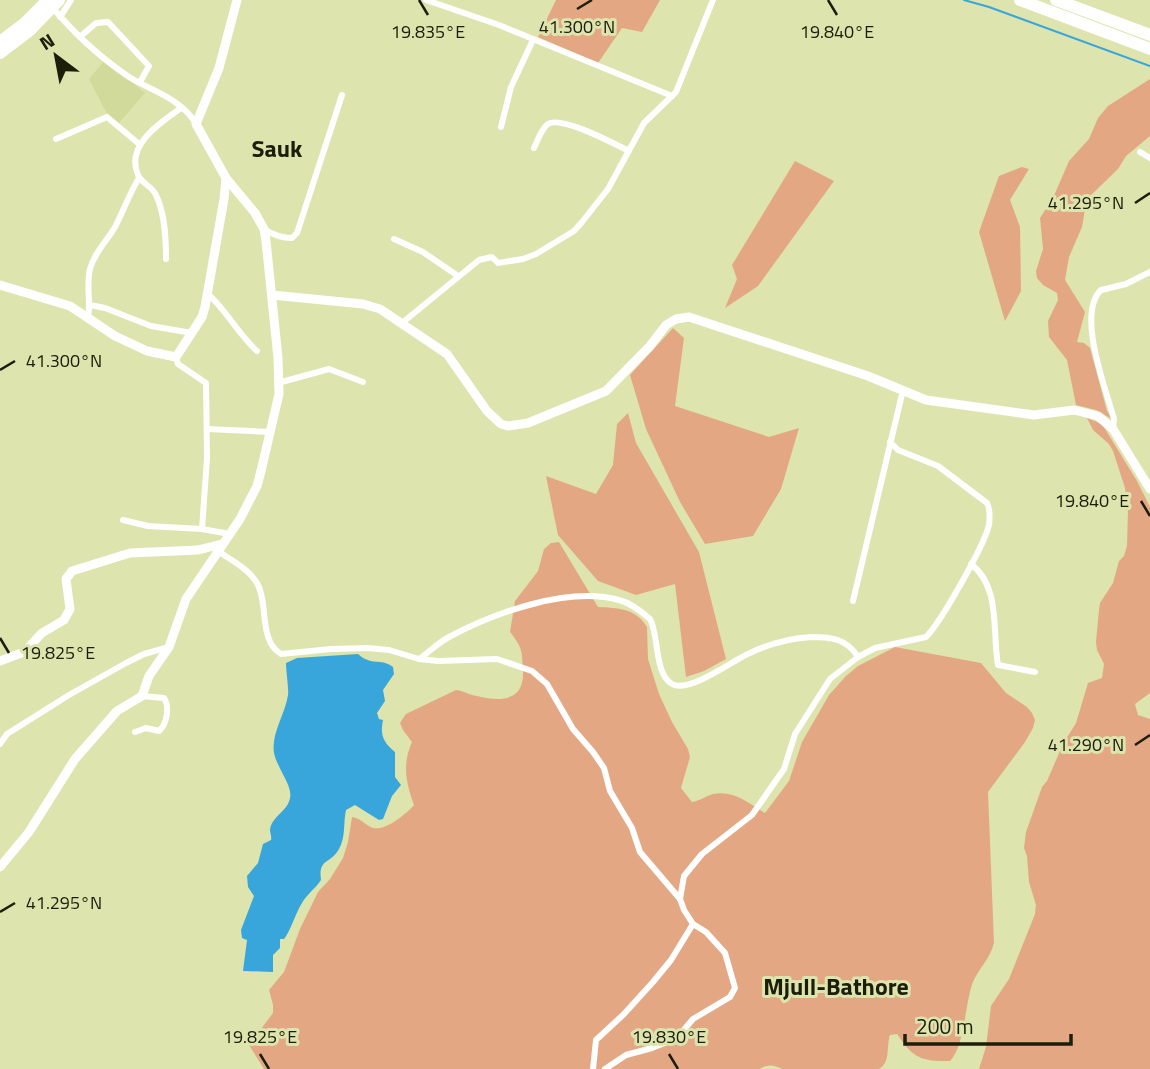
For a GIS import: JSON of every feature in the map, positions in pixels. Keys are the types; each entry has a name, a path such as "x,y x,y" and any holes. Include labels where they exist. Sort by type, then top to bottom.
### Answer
{"highway":[{"path":"0,42 25,23 47,0"},
{"path":"0,53 29,31 59,0"},
{"path":"1020,0 1150,49"},
{"path":"1056,0 1150,35"}],"street":[{"path":"0,867 25,838 75,759 117,711 142,696 149,676 169,647 186,598 230,534 257,486 271,432 278,383 264,229 245,199 226,178 196,124 181,108 130,77 59,16 47,0"},
{"path":"59,16 71,0"},
{"path":"196,124 219,68 237,0"},
{"path":"426,0 499,25 672,96"},
{"path":"401,323 458,276 488,257 498,263 523,259 575,231 608,189 644,123 679,87 713,0"},
{"path":"81,36 99,21 108,22 149,66 140,82"},
{"path":"501,128 511,88 533,40"},
{"path":"264,229 281,238 292,239 297,233 342,95"},
{"path":"166,259 166,237 158,199 153,190 139,178 134,158 139,144 181,108"},
{"path":"56,139 107,117 139,144"},
{"path":"534,148 545,126 556,122 572,125 629,151"},
{"path":"1140,152 1150,158"},
{"path":"88,318 92,263 115,227 130,191 139,178"},
{"path":"202,529 207,429 206,383 178,364 176,357 202,317 208,295 226,178"},
{"path":"394,239 423,252 458,276"},
{"path":"1113,429 1114,419 1093,341 1090,321 1093,302 1101,290 1126,284 1150,272"},
{"path":"0,285 70,306 128,343 147,351 176,357"},
{"path":"208,295 217,302 242,338 257,351"},
{"path":"272,295 370,305 447,354 487,411 501,424 508,426 528,423 606,391 623,376 666,325 676,319 689,317 868,376 926,400 1022,414 1041,415 1074,410 1098,416 1113,429 1150,489"},
{"path":"90,305 151,326 192,333"},
{"path":"278,383 329,369 363,382"},
{"path":"853,601 903,390"},
{"path":"207,429 271,432"},
{"path":"680,899 684,876 694,862 752,815 784,769 795,734 824,686 858,657 875,648 926,637 971,564 989,524 990,510 987,503 937,466 898,450 890,442"},
{"path":"123,520 148,526 202,529 230,534"},
{"path":"0,661 24,652 42,633 64,620 70,609 65,579 72,571 130,554 220,548 256,582 265,606 269,640 281,654 368,648 389,650 419,659 452,662 497,659 532,671 547,684 573,729 604,768 610,791 632,828 640,852 680,899 693,924 706,932 725,953 734,991 720,1004 693,1019 677,1038 626,1055 606,1069"},
{"path":"971,564 982,575 990,595 998,665 1035,672"},
{"path":"419,659 447,638 517,609 550,599 582,597 620,600 650,619 657,658 671,684 700,680 751,652 799,638 836,638 846,643 858,657"},
{"path":"0,744 7,734 68,695 144,654 169,647"},
{"path":"135,732 146,728 159,731 166,721 166,700 142,696"},
{"path":"593,1069 596,1041 653,982 671,960 693,924"}],"shaded area":[{"path":"556,0 660,0 642,32 622,28 598,63 538,37"},
{"path":"105,60 145,93 118,124 105,110 89,79"},
{"path":"1150,79 1150,136 1126,156 1118,169 1089,197 1082,227 1069,257 1065,280 1085,312 1077,342 1090,348 1107,411 1112,419 1096,410 1076,405 1067,360 1049,337 1048,321 1058,300 1057,293 1037,278 1036,271 1043,249 1040,218 1053,198 1069,161 1089,139 1098,118 1108,106"},
{"path":"795,161 834,181 758,286 725,308 737,279 732,265"},
{"path":"1022,167 1029,169 1010,200 1020,227 1021,291 1005,321 979,232 999,176"},
{"path":"673,328 684,338 675,406 769,437 799,428 781,489 753,536 705,544 680,502 646,429 630,375"},
{"path":"628,413 636,443 699,552 726,659 686,677 675,584 636,595 598,581 558,535 546,476 596,494 613,465 617,424"},
{"path":"1087,418 1102,424 1150,507 1150,693 1135,704 1138,715 1150,719 1150,1069 979,1069 986,1047 991,1006 1009,979 1035,914 1036,905 1029,882 1024,848 1026,832 1042,787 1076,723 1088,683 1102,678 1104,664 1096,642 1100,603 1113,583 1119,561 1127,546 1128,512 1125,488 1113,451 1093,430"},
{"path":"559,542 598,607 632,613 647,627 648,659 659,694 688,749 690,757 681,788 692,802 713,794 728,794 765,813 789,781 802,742 829,695 858,666 895,647 981,663 1006,693 1032,713 1035,720 1033,728 988,792 994,943 973,982 962,1035 950,1061 918,1056 897,1034 890,1035 887,1058 879,1069 782,1069 765,1066 760,1069 264,1069 249,1045 273,1013 269,990 284,972 318,892 343,858 352,817 373,828 384,827 414,805 406,774 412,742 400,723 406,714 456,690 502,699 520,689 523,672 521,650 510,632 515,601 538,571 544,549 551,543"}],"water":[{"path":"358,654 368,660 393,667 394,674 383,690 385,701 377,713 379,719 383,720 383,738 395,752 395,777 401,785 392,796 383,819 379,820 355,805 346,810 344,834 339,849 323,864 321,880 302,903 284,939 280,939 280,948 273,955 273,972 243,971 247,940 242,938 241,930 254,896 248,887 247,876 258,863 263,844 271,840 271,825 290,798 289,788 274,753 276,731 288,695 286,663 297,658"}],"waterway":[{"path":"964,0 1150,66"}],"district":[{"name":"Sauk","path":"277,149"},
{"name":"Mjull-Bathore","path":"836,987"}]}
